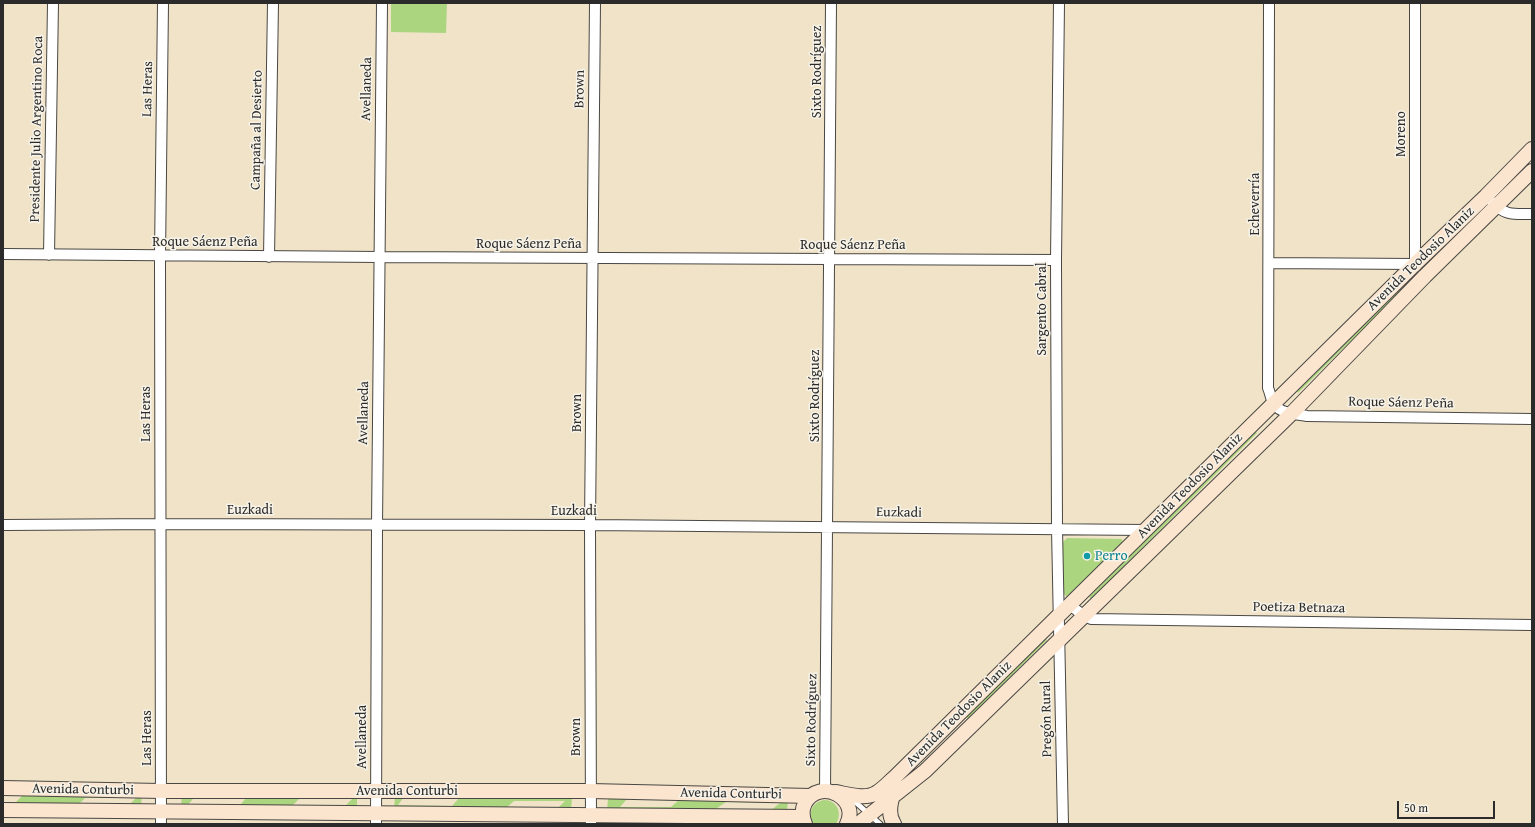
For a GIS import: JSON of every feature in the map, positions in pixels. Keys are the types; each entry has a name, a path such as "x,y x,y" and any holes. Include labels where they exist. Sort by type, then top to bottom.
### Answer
{"main road":[{"name":"Avenida Teodosio Alaniz","path":"836,792 868,796 876,794 900,772 1532,149"},
{"name":"Avenida Teodosio Alaniz","path":"858,824 875,820 892,798 925,771 1291,414 1425,276 1532,171"},
{"path":"950,723 961,735"},
{"path":"894,824 890,811 892,798 900,772"},
{"name":"Avenida Conturbi","path":"3,788 161,791 590,791 811,796"},
{"path":"804,821 804,805 811,796 815,793 836,792 846,801 849,814 847,824"},
{"name":"Avenida Conturbi","path":"3,810 161,818 804,821"}],"street":[{"name":"Presidente Julio Argentino Roca","path":"49,255 53,3"},
{"name":"Las Heras","path":"161,818 160,256 163,3"},
{"name":"Campaña al Desierto","path":"269,257 273,3"},
{"name":"Avellaneda","path":"376,819 382,3"},
{"name":"Brown","path":"591,820 590,525 595,3"},
{"name":"Sixto Rodríguez","path":"831,3 828,526 836,792"},
{"name":"Sargento Cabral","path":"1058,3 1056,260 1057,529 1060,614"},
{"name":"Echeverría","path":"1269,3 1268,388 1273,403"},
{"name":"Moreno","path":"1415,3 1415,264"},
{"path":"1486,196 1496,207 1504,212 1511,214 1532,214"},
{"name":"Roque Sáenz Peña","path":"3,254 269,257 1056,260"},
{"path":"1269,263 1415,264 1425,276"},
{"name":"Roque Sáenz Peña","path":"1273,403 1281,410 1291,414 1307,416 1532,418"},
{"name":"Euzkadi","path":"3,525 828,526 1146,530"},
{"path":"1070,604 1084,616"},
{"name":"Pregón Rural","path":"1060,614 1063,824"},
{"name":"Poetiza Betnaza","path":"1084,616 1091,619 1532,625"}],"lane":[{"path":"836,792 875,820"}],"green space":[{"path":"391,3 447,3 446,33 391,32"},
{"path":"1400,289 1402,290 1298,393 1297,391"},
{"path":"1255,431 1257,433 1091,599 1089,597"},
{"path":"1067,538 1122,539 1123,546 1069,599 1063,593 1063,542"},
{"path":"1045,638 1047,640 968,719 966,717"},
{"path":"24,794 142,795 141,806 128,806 136,798 85,798 77,806 3,805 3,802 16,802"},
{"path":"182,795 196,795 188,805 240,805 248,796 357,797 357,808 343,808 352,799 299,799 291,807 181,807"},
{"path":"395,797 404,797 398,805 452,806 460,797 572,798 571,810 557,809 565,801 514,801 505,809 394,808"},
{"path":"608,799 627,799 620,807 671,807 680,799 788,800 787,811 770,811 780,803 726,802 713,811 607,810"},
{"path":"824,800 832,802 838,808 839,816 836,824 814,824 812,820 812,809 816,803"}],"place":[{"name":"Perro","path":"1087,556"}]}
